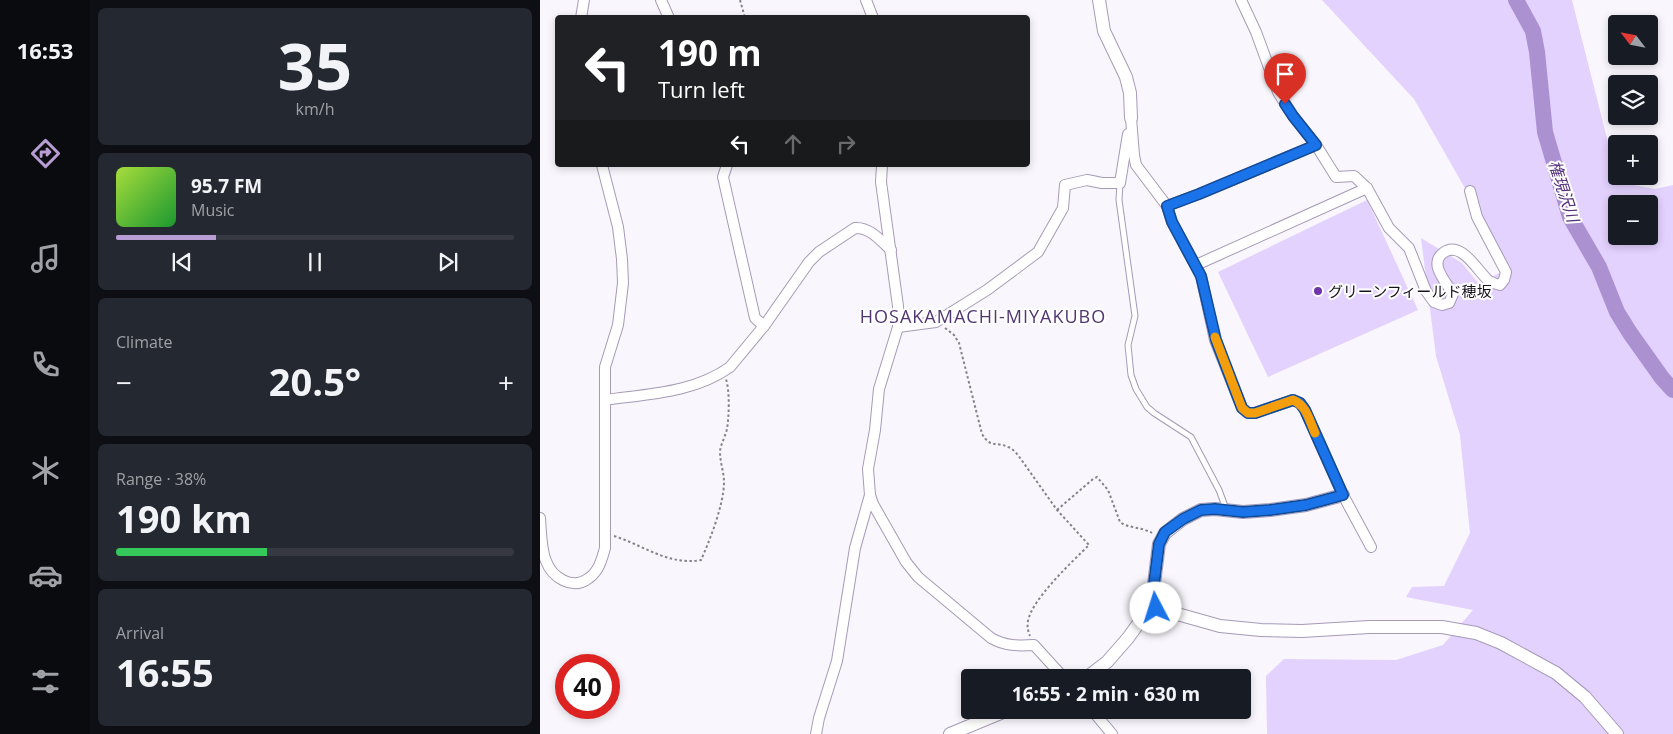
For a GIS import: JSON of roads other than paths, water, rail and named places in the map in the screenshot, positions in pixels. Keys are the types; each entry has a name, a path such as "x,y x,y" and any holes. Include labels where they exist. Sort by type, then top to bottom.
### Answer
{"street":[{"path":"582,15 584,0"},
{"path":"661,0 668,15"},
{"path":"866,0 872,15"},
{"path":"1099,0 1104,31 1126,77 1130,93 1136,165 1167,206 1172,222 1201,276 1216,340 1242,408 1248,413 1255,413 1293,400 1300,403 1305,410 1343,495 1371,548"},
{"path":"1241,0 1256,32 1278,92 1293,116 1316,145 1336,177 1354,176 1367,188 1390,228 1410,248 1426,291 1434,302 1442,305 1449,303 1453,294 1437,266 1437,260 1441,254 1448,250 1457,251 1468,258 1494,284 1500,285 1504,280 1506,272 1477,217 1470,191"},
{"path":"898,327 936,322 987,290 1038,252 1063,208 1065,185 1088,180 1102,183 1120,183 1131,118"},
{"path":"1167,206 1316,145"},
{"path":"540,518 545,559 550,570 566,582 577,583 588,579 602,561 605,548 605,366 618,325 623,283 618,227 603,167"},
{"path":"727,167 723,177 755,318 764,326"},
{"path":"882,167 881,182 898,306 898,327 879,389 875,430 868,469 870,495 877,513 906,562 918,577 991,638 1002,644 1014,646 1034,645 1056,669"},
{"path":"1196,265 1367,188"},
{"path":"605,400 685,388 705,382 723,372 730,367 764,326 809,262 819,252 855,228 862,228 871,232 891,250"},
{"path":"816,734 819,718 837,661 855,548 870,495"},
{"path":"1156,608 1153,592 1156,559 1165,532 1172,527 1201,510 1215,509 1243,512 1270,510 1306,505 1343,495"},
{"path":"1098,669 1107,662 1146,613 1156,608 1220,626 1261,630 1302,631 1369,627 1442,628 1476,633 1501,643 1556,673 1584,697 1617,734"},
{"path":"950,734 986,719"},
{"path":"1100,719 1112,734"}],"lane":[{"path":"1120,183 1119,200 1135,316 1128,345 1131,375 1136,389 1147,407 1191,437 1219,490 1226,510"}],"waterway":[{"name":"権現沢川","path":"1516,0 1533,31 1545,132 1570,217 1599,267 1617,312 1662,378 1673,390"}],"place":[{"name":"グリーンフィールド穂坂","path":"1318,291"}],"district":[{"name":"HOSAKAMACHI-MIYAKUBO","path":"983,316"}]}
